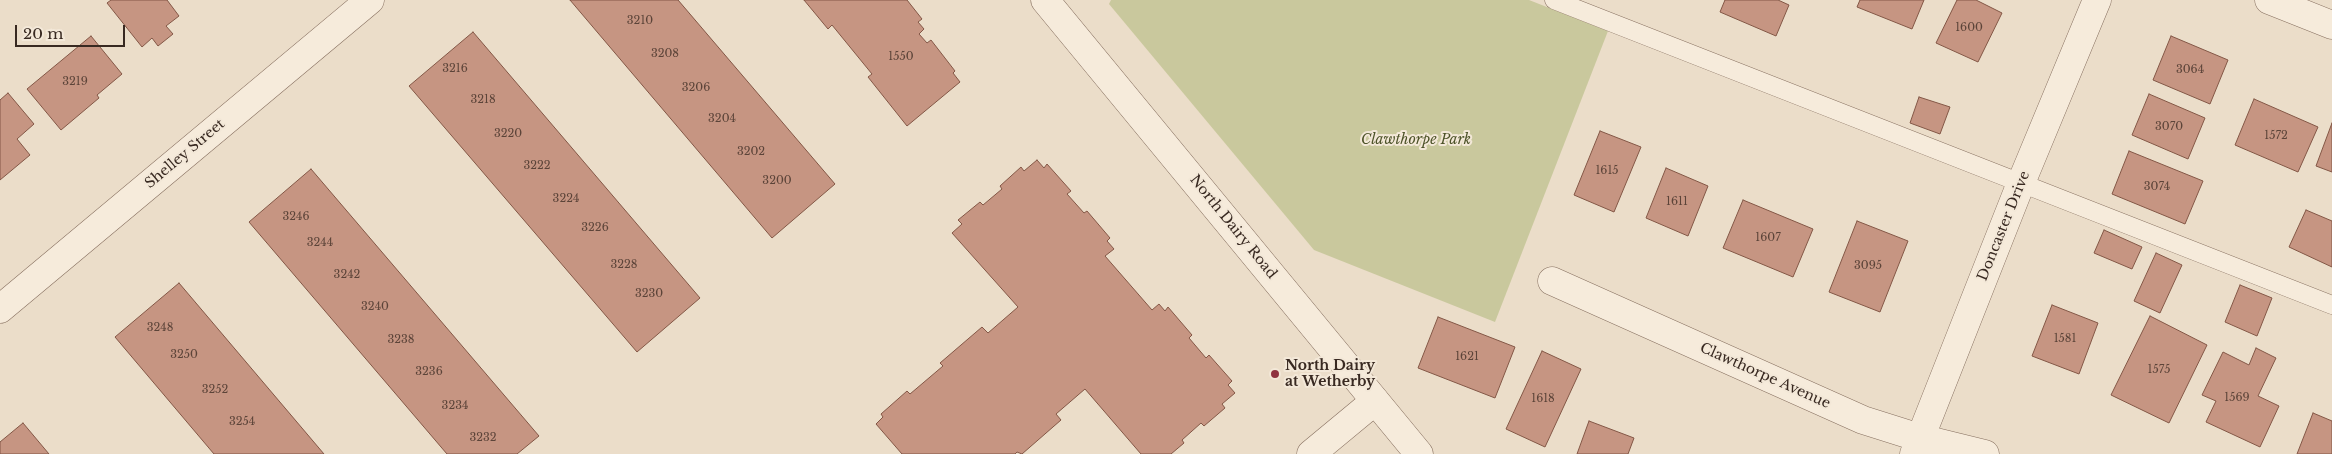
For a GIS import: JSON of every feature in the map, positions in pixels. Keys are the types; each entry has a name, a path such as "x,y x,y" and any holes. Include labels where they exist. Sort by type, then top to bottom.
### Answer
{"street":[{"name":"Shelley Street","path":"0,309 370,0"},
{"name":"North Dairy Road","path":"1045,0 1419,454"},
{"name":"Doncaster Drive","path":"1917,446 2021,184 2097,0"},
{"path":"2270,0 2332,25"},
{"name":"Clawthorpe Avenue","path":"1552,281 1917,446 1985,454"},
{"path":"1311,454 1375,401"}],"lane":[{"path":"1554,0 2332,305"}],"green space":[{"name":"Clawthorpe Park","path":"1111,0 1529,0 1608,31 1495,322 1314,250 1109,4"}],"building":[{"path":"111,0 167,0 179,16 166,26 173,34 158,46 152,38 142,47 107,3"},
{"path":"570,0 678,0 835,184 772,238"},
{"path":"804,0 907,0 922,19 918,22 924,29 919,34 927,43 931,40 955,71 953,73 960,82 907,126 868,77 872,74 832,25 828,29"},
{"path":"1725,0 1778,0 1789,5 1776,36 1720,12"},
{"path":"1860,0 1924,0 1912,29 1857,7"},
{"path":"1957,0 1976,0 2002,13 1978,62 1936,43"},
{"path":"473,32 700,298 637,352 409,86"},
{"path":"91,36 122,74 97,95 99,98 61,130 27,89"},
{"path":"2171,36 2228,60 2210,104 2153,80"},
{"path":"8,93 34,124 17,139 30,155 0,180 0,100"},
{"path":"2149,94 2205,118 2188,159 2132,135"},
{"path":"1919,97 1950,107 1940,134 1910,123"},
{"path":"2254,99 2318,127 2298,172 2235,145"},
{"path":"2332,123 2332,172 2316,166"},
{"path":"1600,131 1641,147 1614,212 1574,195"},
{"path":"2129,151 2203,181 2185,224 2112,194"},
{"path":"1037,160 1044,168 1047,164 1071,191 1067,194 1084,213 1087,211 1110,238 1107,241 1114,249 1105,256 1152,310 1159,304 1165,311 1168,307 1192,335 1189,338 1206,358 1209,355 1232,381 1228,385 1235,393 1222,404 1225,408 1204,426 1201,423 1182,440 1184,443 1171,454 1141,454 1085,389 1056,414 1061,420 1022,454 1017,452 1015,454 902,454 876,424 883,417 881,414 907,391 910,394 943,366 940,363 982,327 988,333 1018,307 952,233 962,224 958,220 980,202 983,205 1002,189 1000,186 1021,167 1024,171"},
{"path":"1666,168 1708,186 1688,236 1646,218"},
{"path":"311,169 539,436 517,454 447,454 249,222"},
{"path":"1743,200 1813,229 1793,277 1723,248"},
{"path":"2306,210 2332,221 2332,267 2289,247"},
{"path":"1857,221 1908,241 1880,312 1829,292"},
{"path":"2104,230 2142,247 2132,269 2094,253"},
{"path":"2156,253 2182,265 2160,313 2134,301"},
{"path":"179,283 324,454 214,454 115,337"},
{"path":"2240,285 2272,298 2257,336 2225,322"},
{"path":"2052,305 2098,323 2079,374 2032,356"},
{"path":"2150,316 2207,345 2169,423 2111,395"},
{"path":"1438,317 1515,347 1495,398 1418,368"},
{"path":"2256,348 2276,358 2258,396 2279,406 2260,447 2206,422 2216,401 2202,395 2223,352 2249,365"},
{"path":"1542,351 1581,369 1545,447 1506,429"},
{"path":"2313,413 2332,421 2332,454 2297,454"},
{"path":"1589,421 1634,438 1628,454 1577,454"},
{"path":"23,423 49,454 0,454 0,442"}],"place":[{"name":"North Dairy at Wetherby","path":"1275,374"}]}
